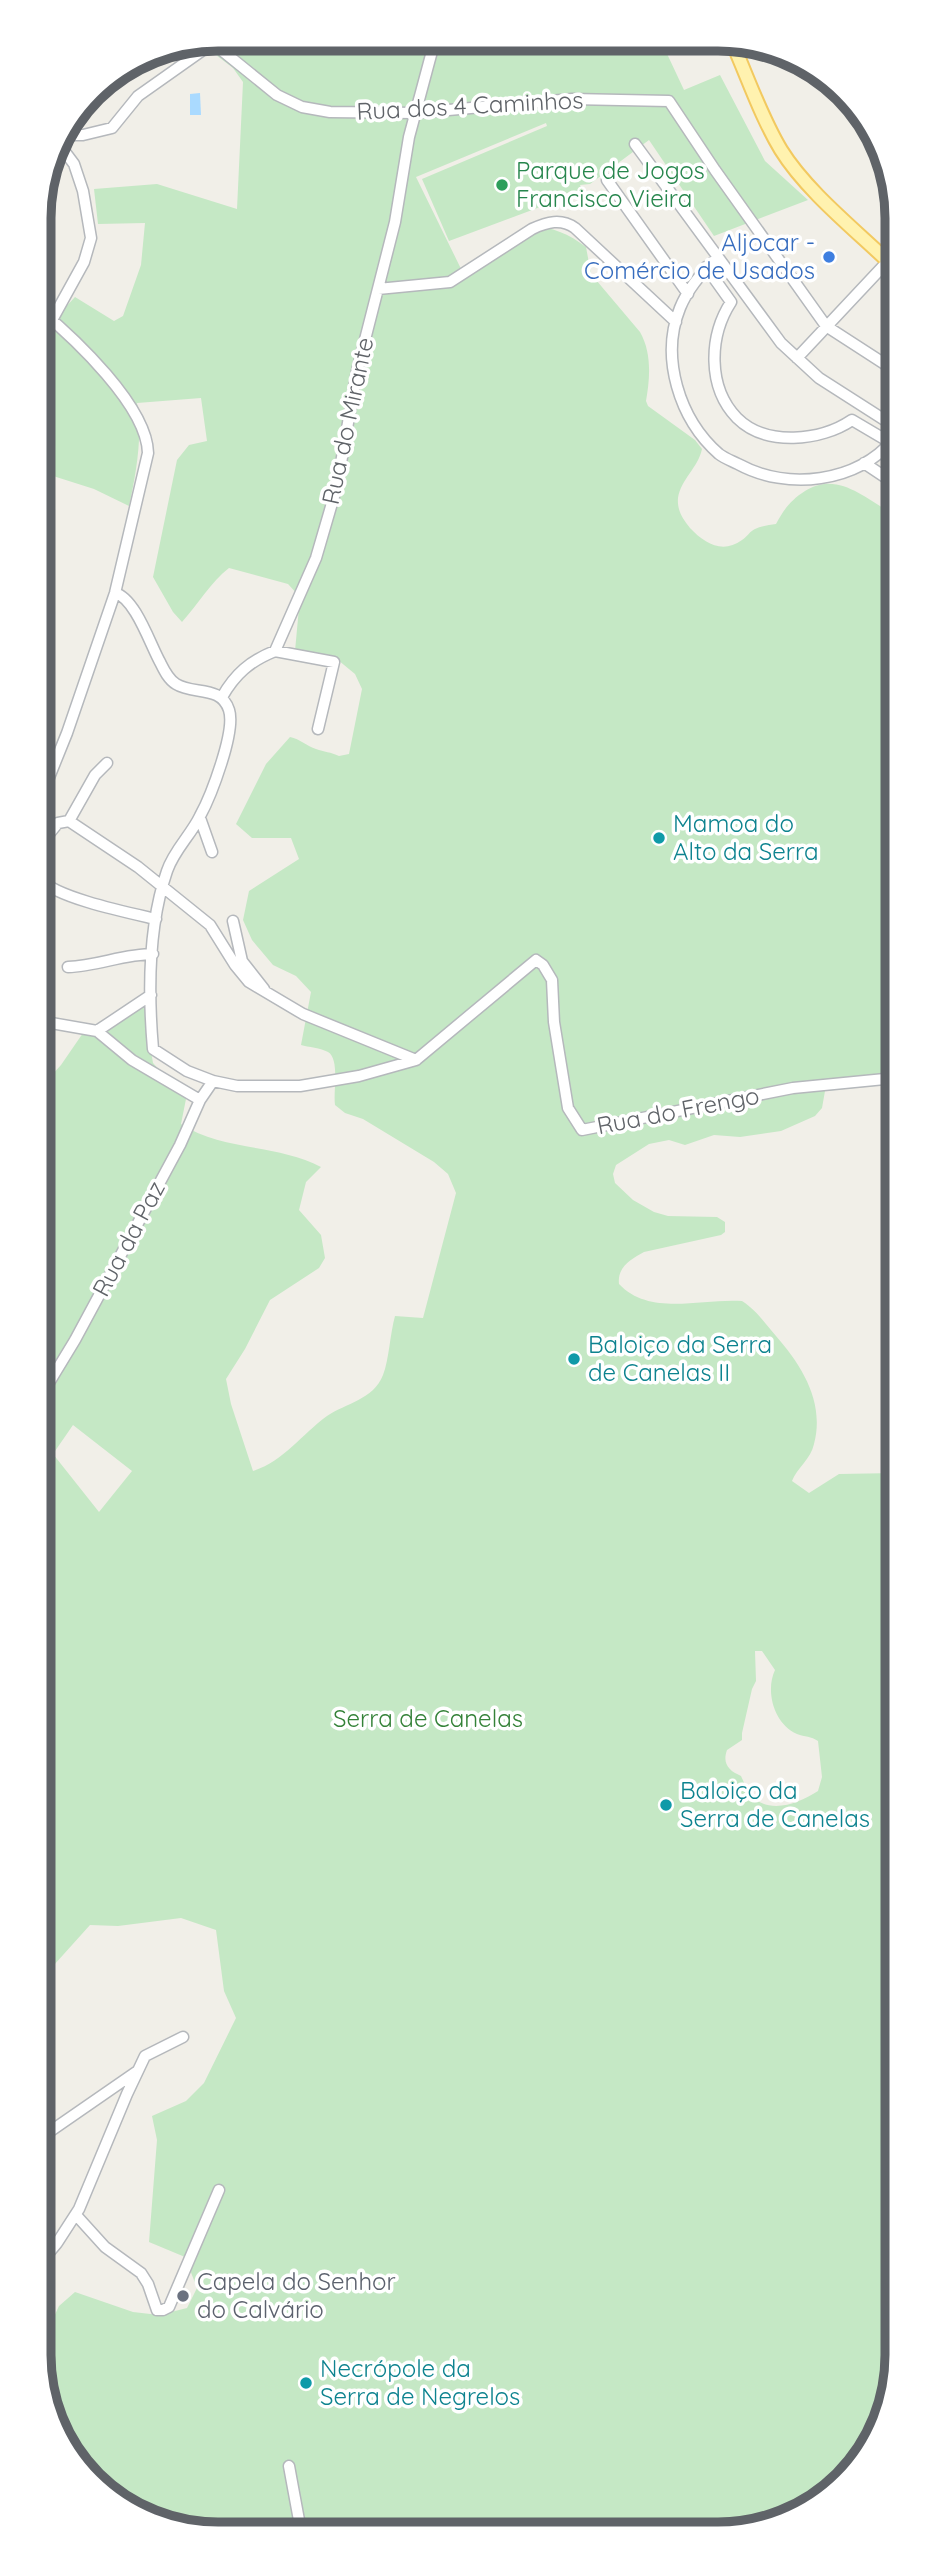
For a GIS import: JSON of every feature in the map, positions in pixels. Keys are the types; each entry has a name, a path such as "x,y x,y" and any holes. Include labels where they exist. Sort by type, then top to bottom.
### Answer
{"main road":[{"path":"737,52 782,151 800,175 885,258"}],"street":[{"name":"Rua dos 4 Caminhos","path":"222,51 277,95 302,107 330,112 415,113 572,99 670,101 715,170 826,326"},
{"name":"Rua do Mirante","path":"275,651 316,558 337,486 357,371 395,222 415,113 432,51"},
{"path":"73,135 91,134 112,128 138,96 197,52"},
{"path":"635,145 781,343 819,378 885,420"},
{"path":"51,770 67,733 115,593 148,460 147,439 139,419 105,373 52,320 84,262 90,238 83,191 74,164 65,151"},
{"path":"607,180 688,294"},
{"path":"378,289 450,282 532,229 561,222 575,228 676,321"},
{"path":"718,257 706,267 688,294 676,321 672,342 679,395 691,419 720,455 763,475 797,480 839,474 864,463 885,447"},
{"path":"706,267 731,302 718,331 714,356 723,400 738,419 754,429 776,436 797,438 816,437 832,432 852,420 885,437"},
{"path":"797,358 885,270"},
{"path":"826,326 885,364"},
{"path":"864,463 885,476"},
{"path":"115,593 123,595 132,606 167,675 177,685 222,697 232,678 254,659 275,651 334,663 318,729"},
{"name":"Rua do Frengo","path":"222,697 231,721 213,787 200,818 167,869 156,919 151,995 153,1049 187,1071 213,1081 237,1086 300,1086 359,1076 416,1060 536,960 543,965 552,980 554,1023 568,1108 582,1130 793,1088 885,1079"},
{"path":"69,821 95,775 107,763"},
{"path":"200,818 212,852"},
{"path":"51,832 58,823 69,821 138,867 210,925 235,965 249,982 265,993 303,1014 416,1060"},
{"path":"51,889 156,919"},
{"path":"233,921 242,961 261,983 265,993"},
{"path":"68,967 135,954 153,954"},
{"path":"97,1031 151,995"},
{"path":"51,1023 97,1031 132,1060 200,1100"},
{"name":"Rua da Paz","path":"51,1380 180,1145 200,1100 213,1081"},
{"path":"51,2250 76,2215 145,2056 183,2037"},
{"path":"51,2131 139,2070"},
{"path":"76,2215 105,2248 141,2273 157,2309 163,2310 169,2306 219,2190"},
{"path":"51,2245 57,2243"},
{"path":"289,2466 299,2522"}],"green space":[{"name":"Serra de Canelas","path":"211,51 666,51 684,90 720,75 765,161 808,200 714,236 649,140 590,184 580,185 583,191 449,241 422,179 547,126 546,123 416,177 465,277 531,225 560,232 586,247 591,274 644,340 649,366 646,401 648,406 695,440 702,449 682,485 678,503 685,521 702,539 721,547 735,544 755,529 776,524 788,505 817,485 840,485 885,509 885,1085 825,1091 822,1108 815,1116 781,1131 740,1137 714,1135 685,1145 669,1140 649,1144 616,1165 613,1174 615,1183 633,1200 654,1212 668,1216 717,1217 725,1222 725,1232 721,1235 644,1252 623,1268 619,1284 632,1294 661,1303 742,1301 760,1317 802,1372 814,1399 817,1429 814,1444 792,1481 809,1493 839,1474 885,1473 884,2377 873,2419 844,2465 820,2488 802,2500 762,2517 718,2522 196,2521 144,2505 116,2488 85,2457 63,2419 56,2399 51,2366 51,2323 59,2306 75,2292 133,2312 159,2315 187,2308 197,2288 185,2257 149,2242 157,2140 152,2116 186,2101 204,2083 236,2018 224,1991 216,1930 181,1918 118,1926 90,1925 51,1967 51,1076 83,1033 124,1010 146,1007 153,1063 186,1099 181,1124 214,1139 287,1154 321,1167 306,1182 299,1210 321,1235 325,1258 319,1268 270,1300 226,1379 231,1404 253,1471 274,1461 327,1416 366,1396 379,1383 385,1369 395,1316 423,1318 456,1193 448,1174 434,1162 335,1105 335,1068 332,1056 328,1052 301,1045 311,992 296,976 273,965 252,940 243,920 249,891 299,859 291,838 252,838 236,824 266,764 290,737 339,756 349,754 362,689 355,674 338,660 295,651 300,597 288,584 229,568 210,586 182,622 173,612 153,577 177,460 189,445 207,441 201,398 137,403 139,441 129,506 94,489 51,475 51,323 75,297 114,321 123,316 141,265 145,223 98,224 94,189 157,184 237,209 243,82 233,68","holes":["73,1425 132,1471 99,1512 53,1454","755,1651 762,1651 775,1670 771,1687 777,1715 789,1729 818,1741 822,1777 818,1791 785,1805 759,1802 750,1794 741,1776 733,1772 726,1763 727,1750 742,1740 756,1681"]}],"water":[{"path":"200,93 201,115 190,115 190,94"}],"place":[{"name":"Parque de Jogos Francisco Vieira","path":"502,185"},
{"name":"Aljocar - Comércio de Usados","path":"829,257"},
{"name":"Mamoa do Alto da Serra","path":"659,838"},
{"name":"Baloiço da Serra de Canelas II","path":"574,1359"},
{"name":"Baloiço da Serra de Canelas","path":"666,1805"},
{"name":"Capela do Senhor do Calvário","path":"183,2296"},
{"name":"Necrópole da Serra de Negrelos","path":"306,2383"}]}
